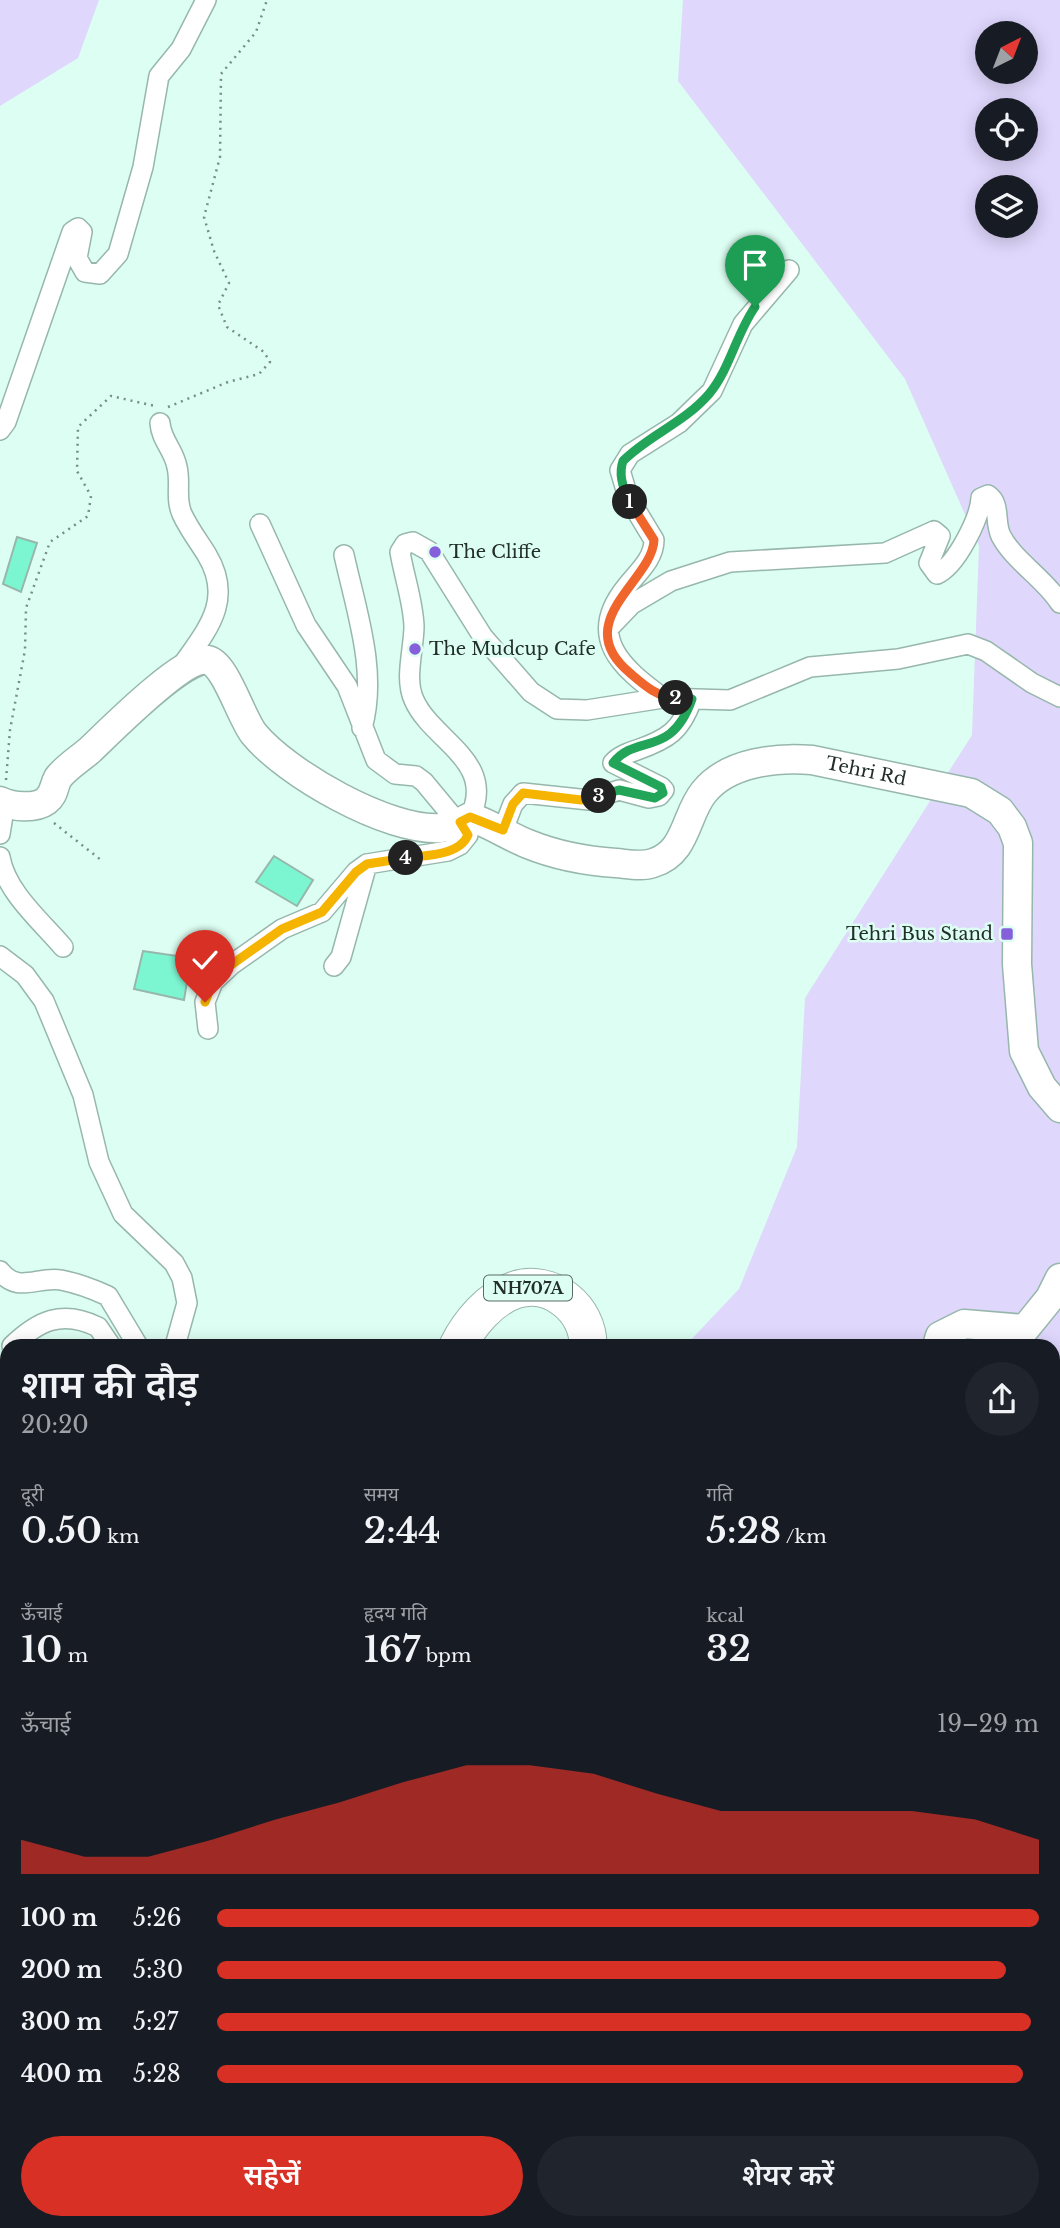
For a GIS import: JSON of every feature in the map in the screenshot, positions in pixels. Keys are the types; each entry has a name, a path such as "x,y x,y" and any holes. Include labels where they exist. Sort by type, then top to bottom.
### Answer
{"highway":[{"name":"NH707A","path":"463,1339 481,1314 501,1296 516,1289 535,1287 562,1297 579,1310 588,1332 588,1339"}],"street":[{"path":"0,430 6,422 72,232 78,228 82,232 77,258 85,272 100,274 117,254 143,167 159,76 181,49 206,0"},
{"path":"663,698 623,667 614,654 609,628 617,601 654,547 654,540 622,482 620,470 623,461 679,423 712,391 743,324 789,270"},
{"path":"160,423 162,439 178,470 181,512 208,557 219,588 218,606 210,624 177,674"},
{"path":"609,628 632,604 671,581 730,562 885,553 934,531 940,536 929,563 937,574 957,553 979,515 981,498 988,495 996,503 998,528 1005,541 1044,581 1060,603"},
{"path":"260,524 306,625 347,687 376,760 395,774 415,776 424,782 465,820"},
{"path":"208,1029 205,1002 213,982 219,975 282,929 322,912 347,880 367,864 448,851 466,840 468,835 465,820 477,792 471,769 456,747 426,719 410,690 414,624 400,552 405,544 421,544 429,551 483,637 544,703 557,709 587,710 663,698 721,701 740,698 810,667 898,659 968,644 986,651 1032,683 1060,697"},
{"path":"344,555 365,650 367,710 362,729"},
{"path":"0,834 7,803 44,803 53,794 58,778 127,714 177,674 202,660 210,660 225,676 245,722 272,754 290,768 352,804 416,826 439,828 465,820"},
{"path":"503,830 513,804 523,793 589,800 619,790 649,798 659,796 664,790 661,787 613,763 627,753 659,741 675,731 684,721 692,699"},
{"name":"Tehri Rd","path":"465,820 503,830 528,844 569,856 593,861 653,863 674,849 702,793 711,784 749,765 788,758 813,760 971,793 988,801 1006,819 1018,844 1017,964 1024,1051 1042,1087 1060,1108"},
{"path":"0,857 3,871 13,888 63,947"},
{"path":"334,966 341,957 367,864"},
{"path":"0,956 26,975 44,1000 83,1095 99,1162 123,1214 174,1264 182,1278 187,1303 177,1339"},
{"path":"0,1271 12,1283 60,1280 108,1296 114,1301 134,1339"},
{"path":"939,1339 940,1336 964,1324 1025,1329 1050,1298 1060,1278"},
{"path":"20,1339 37,1324 58,1319 98,1326 106,1339"}],"path":[{"path":"7,803 10,730 26,650 26,608 50,542 88,516 91,496 77,471 78,427 111,396 165,409 228,382 259,374 270,362 264,352 228,327 218,305 229,283 214,251 204,217 220,157 221,74 256,32 267,0"},
{"path":"52,822 101,860"}],"shaded area":[{"path":"0,0 99,0 78,58 0,106"},
{"path":"683,0 1060,0 1060,1339 692,1339 739,1289 797,1147 805,998 972,735 979,546 905,379 678,81"}],"building":[{"path":"17,537 37,543 21,592 3,584"},
{"path":"274,856 313,880 297,906 256,882"},
{"path":"143,951 191,958 184,1000 134,989"}],"place":[{"name":"The Cliffe","path":"435,552"},
{"name":"The Mudcup Cafe","path":"415,649"},
{"name":"Tehri Bus Stand","path":"1007,934"}],"route":[{"path":"205,1002 213,982 231,965 282,929 322,912 347,880 367,864 448,851 466,840 468,835 460,822 470,817 503,830 513,804 523,793 589,800 619,790 649,798 663,793 661,787 620,769 613,763 627,753 659,741 675,731 684,721 692,699 663,698 623,667 614,654 610,641 611,617 617,601 654,547 654,540 628,497 620,470 623,461 630,454 679,423 712,391 743,324 755,307"}]}
